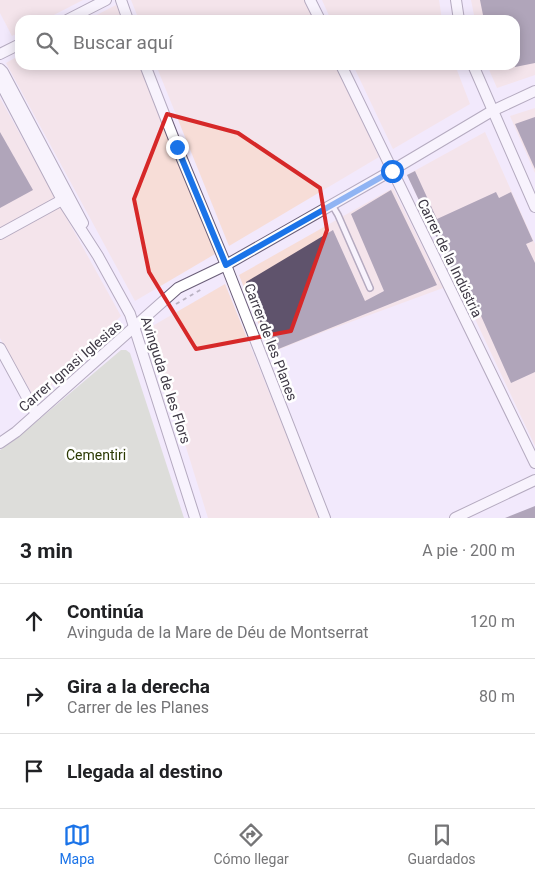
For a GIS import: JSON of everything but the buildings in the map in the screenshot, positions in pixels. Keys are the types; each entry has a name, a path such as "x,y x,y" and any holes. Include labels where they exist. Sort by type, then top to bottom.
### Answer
{"street":[{"path":"77,15 106,0"},
{"path":"121,0 126,15"},
{"path":"310,0 318,15"},
{"path":"456,0 458,15"},
{"path":"0,54 15,46"},
{"name":"Avinguda de les Flors","path":"0,69 76,206 98,256"},
{"name":"Carrer de les Planes","path":"147,70 325,518"},
{"name":"Carrer de la Indústria","path":"343,70 535,463"},
{"path":"474,70 535,207"},
{"name":"Avinguda de les Flors","path":"0,82 62,200 98,256 130,314 195,518"},
{"name":"Carrer Ignasi Iglesias","path":"0,443 16,432 178,288 226,265 392,171 492,111 535,91"},
{"path":"0,234 62,200"},
{"path":"0,348 36,414"},
{"path":"455,518 535,480"}],"lane":[{"path":"332,205 370,288"}],"highlighted area":[{"path":"167,114 238,133 320,188 327,230 291,331 196,349 149,272 134,199"}],"shaded area":[{"path":"0,0 83,0 54,15 15,15 15,34 12,36 0,13"},
{"path":"131,0 305,0 312,15 137,15"},
{"path":"322,0 439,0 441,15 329,15"},
{"path":"471,0 535,0 535,75 497,88 489,70 520,70 520,15 474,15"},
{"path":"116,5 121,15 97,15"},
{"path":"15,58 15,70 142,70 215,254 135,301 6,63"},
{"path":"158,70 338,70 379,157 229,246"},
{"path":"355,70 457,70 470,104 393,149"},
{"path":"0,98 121,316 36,401 0,338"},
{"path":"535,108 535,173 510,116"},
{"path":"485,132 535,244 535,446 407,175"},
{"path":"393,188 443,288 270,353 239,275"},
{"path":"225,284 319,518 208,518 149,328"}],"green space":[{"name":"Cementiri","path":"121,350 126,350 130,353 184,518 0,518 0,450 16,439"}],"route":[{"path":"177,147 226,265 392,171"}]}
